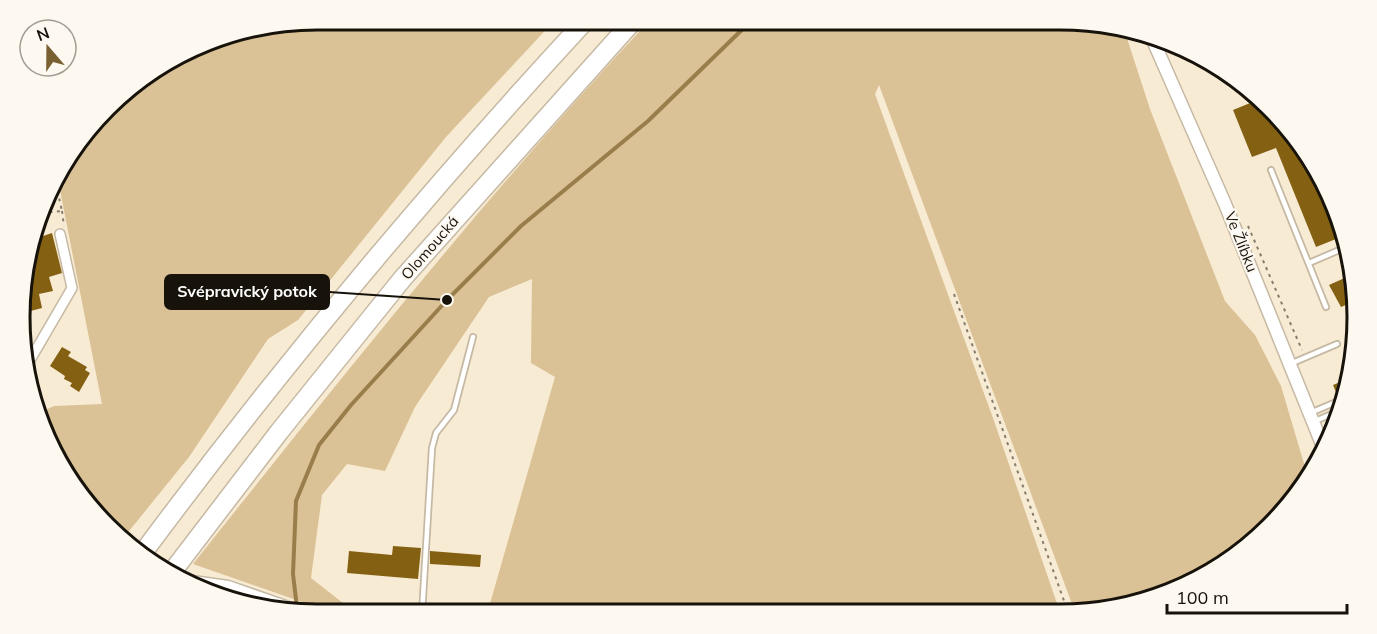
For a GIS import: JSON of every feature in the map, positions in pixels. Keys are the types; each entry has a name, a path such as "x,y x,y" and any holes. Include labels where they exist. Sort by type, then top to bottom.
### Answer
{"highway":[{"path":"147,548 251,411 373,260 503,110 577,30"},
{"name":"Olomoucká","path":"176,567 279,432 403,278 625,30"}],"street":[{"name":"Ve Žlíbku","path":"1156,46 1226,204 1320,438"},
{"path":"32,356 72,288 60,234"},
{"path":"215,585 258,597"}],"lane":[{"path":"1270,170 1326,307"},
{"path":"1308,263 1339,250"},
{"path":"423,604 432,448 436,433 454,410 473,337"},
{"path":"1290,364 1336,344"},
{"path":"1311,418 1333,405"},
{"path":"1311,418 1330,413"}],"path":[{"path":"58,194 65,229 60,234"},
{"path":"50,212 62,211"},
{"path":"1246,224 1252,231 1306,358"},
{"path":"954,294 1065,604"}],"shaded area":[{"path":"546,30 446,137 298,320 268,339 189,457 128,533 101,506 78,476 60,444 45,410 54,406 102,404 60,190 89,142 114,114 142,89 173,68 207,52 243,40 280,32"},
{"path":"641,30 1060,30 1097,32 1127,38 1150,109 1225,301 1255,335 1281,386 1305,467 1288,492 1263,520 1235,545 1204,566 1152,589 1097,602 1072,603 879,85 875,94 993,418 1057,604 490,604 555,377 531,363 532,279 489,297 415,407 385,471 347,464 322,495 311,578 344,604 306,603 193,564 473,219"}],"building":[{"path":"1251,103 1288,142 1317,190 1336,239 1316,247 1276,148 1252,157 1233,110"},
{"path":"52,233 62,273 49,277 53,291 39,294 42,308 30,311 32,280 42,234 43,236"},
{"path":"1345,278 1346,305 1341,307 1329,285"},
{"path":"62,347 71,352 68,356 87,367 85,370 90,373 79,392 70,386 72,383 64,379 65,376 50,366"},
{"path":"1339,383 1336,393 1333,385"},
{"path":"393,546 421,548 418,579 347,573 349,551 392,555"},
{"path":"430,551 481,555 480,567 430,564"}],"waterway":[{"path":"296,603 293,574 296,501 319,445 351,405 447,300 521,226 648,121 742,30"}],"place":[{"name":"Svépravický potok","path":"447,300"}]}
